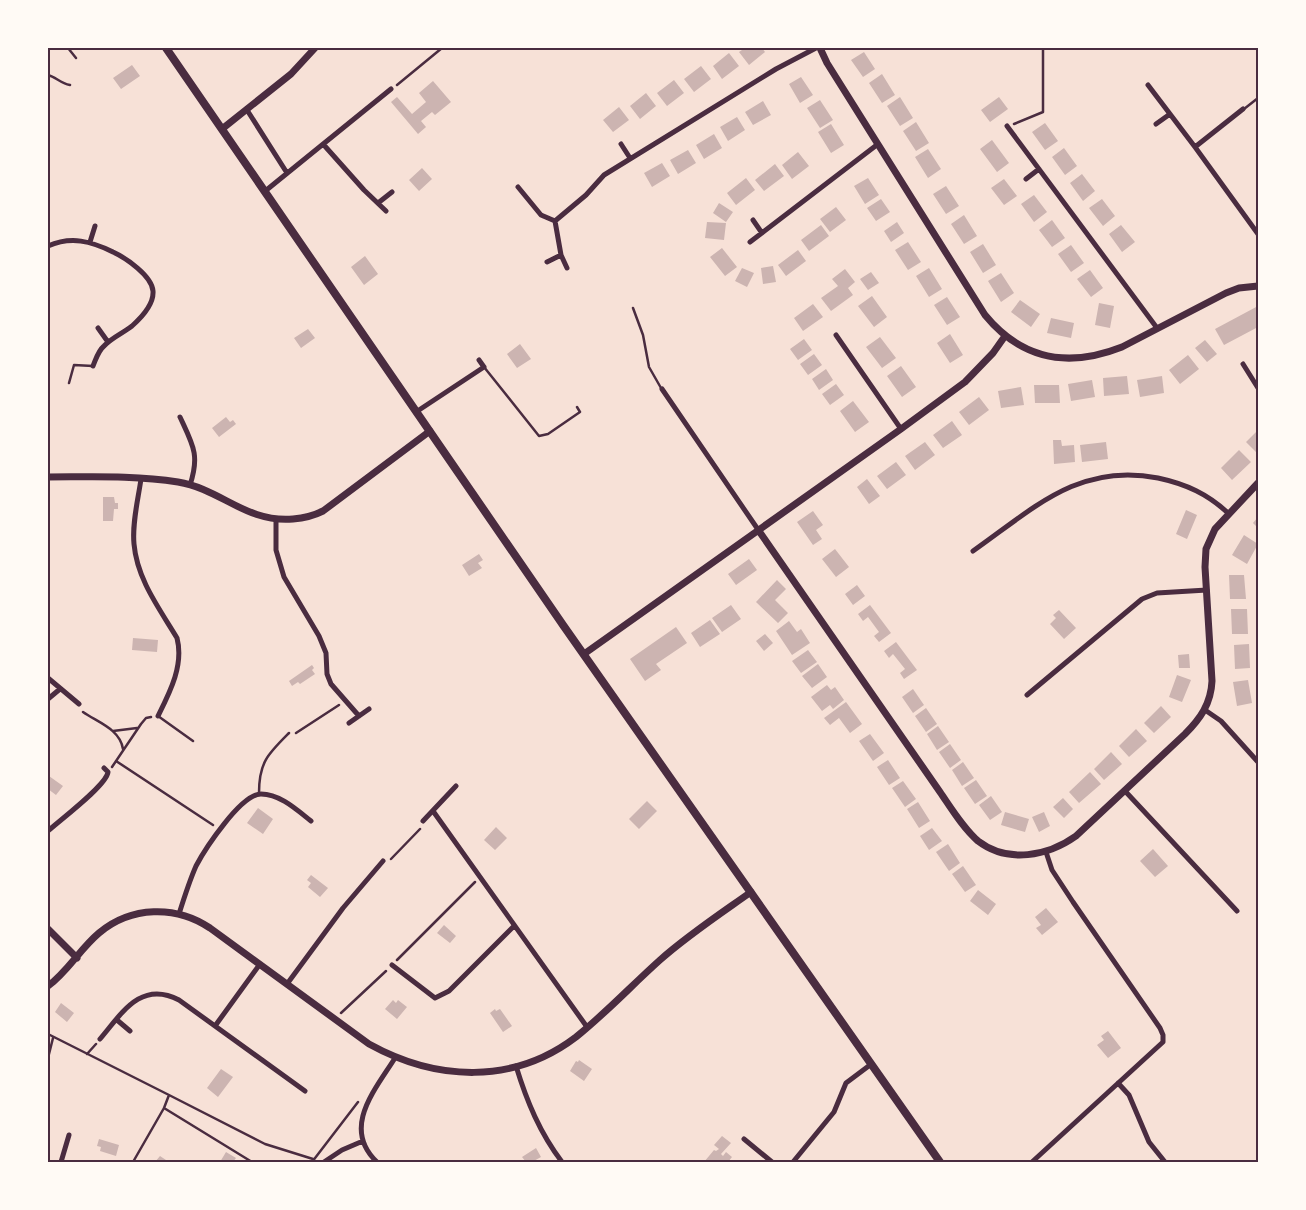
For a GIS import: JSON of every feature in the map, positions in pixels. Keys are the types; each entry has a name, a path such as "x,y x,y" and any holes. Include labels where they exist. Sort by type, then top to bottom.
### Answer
{"main road":[{"path":"166,48 584,654 870,1065 940,1162"}],"street":[{"path":"222,129 291,74 315,48"},
{"path":"555,221 586,195 604,175 776,69 818,48 991,323 1005,336 1034,352 1066,359 1087,358 1105,354 1226,293 1239,288 1258,286"},
{"path":"1148,85 1195,146 1258,234"},
{"path":"264,192 391,89"},
{"path":"1195,146 1243,109"},
{"path":"247,110 287,173"},
{"path":"1156,124 1170,114"},
{"path":"1007,126 1157,328"},
{"path":"323,144 386,211"},
{"path":"621,144 630,158"},
{"path":"750,242 878,144"},
{"path":"1026,179 1039,169"},
{"path":"518,187 542,215 555,221"},
{"path":"378,203 392,192"},
{"path":"753,220 762,233"},
{"path":"555,221 561,255 567,268"},
{"path":"90,242 96,226"},
{"path":"48,246 74,240 90,242 114,252 134,265 149,281 153,291 152,300 143,315 132,326 102,348 93,366"},
{"path":"547,262 561,255"},
{"path":"98,328 108,342"},
{"path":"836,335 901,429"},
{"path":"584,654 759,531 965,382 988,358 1005,336"},
{"path":"416,412 484,367 479,360"},
{"path":"1243,364 1258,388"},
{"path":"662,389 940,792 971,834 985,845 1004,852 1021,855 1046,852 1076,836 1185,734 1205,710 1211,695 1212,681 1205,567 1206,549 1215,529 1258,483"},
{"path":"180,417 196,455 195,471 190,485"},
{"path":"48,477 166,480 190,485 248,512 276,519 299,519 323,511 430,431"},
{"path":"973,551 1063,490 1082,482 1114,474 1137,474 1180,484 1214,500 1229,514"},
{"path":"141,479 134,543 138,567 179,646 176,675 170,693 158,716"},
{"path":"276,519 276,550 284,577 319,636 326,654 327,674 331,684 360,716"},
{"path":"1026,695 1142,599 1157,593 1207,590"},
{"path":"48,678 79,704"},
{"path":"48,699 60,689"},
{"path":"349,724 369,709"},
{"path":"1205,710 1221,721 1258,762"},
{"path":"48,831 90,795 108,776 106,770"},
{"path":"423,821 456,786"},
{"path":"1125,791 1237,911"},
{"path":"179,914 186,890 197,865 219,829 248,798 259,793 268,794 289,803 311,821"},
{"path":"433,811 587,1027"},
{"path":"1032,1162 1163,1042 1163,1034 1145,1004 1052,870 1046,852"},
{"path":"287,984 343,908 382,861"},
{"path":"48,986 98,934 120,919 154,911 179,914 202,922 369,1044 395,1058 415,1065 447,1072 483,1072 516,1066 552,1052 587,1027 675,948 751,892"},
{"path":"392,965 435,998 449,991 514,926"},
{"path":"48,929 77,958"},
{"path":"215,1026 260,964"},
{"path":"100,1039 135,1000 141,996 158,993 171,996 305,1091"},
{"path":"116,1020 130,1031"},
{"path":"377,1162 369,1154 364,1141 361,1128 362,1114 395,1058"},
{"path":"793,1162 834,1112 846,1083 870,1065"},
{"path":"516,1066 536,1120 562,1162"},
{"path":"1118,1083 1129,1095 1149,1142 1165,1162"},
{"path":"61,1162 69,1135"},
{"path":"744,1139 772,1162"},
{"path":"324,1162 342,1150 364,1141"}],"lane":[{"path":"68,48 76,58"},
{"path":"48,75 60,83 70,85"},
{"path":"1243,109 1258,98"},
{"path":"633,308 643,335 648,367 662,389"},
{"path":"68,384 74,365 93,366"},
{"path":"484,367 539,436 548,434 580,412 578,407"},
{"path":"158,716 193,741"},
{"path":"259,793 259,774 269,754 290,733"}],"path":[{"path":"391,89 442,48"},
{"path":"1007,126 1044,112 1043,48"},
{"path":"290,733 298,733 346,700"},
{"path":"79,704 78,709 113,730 130,730 139,727"},
{"path":"106,770 116,761 146,718 158,716"},
{"path":"113,730 122,744 123,750"},
{"path":"116,761 219,829"},
{"path":"382,861 391,859 423,826 423,821"},
{"path":"336,1019 481,876"},
{"path":"48,1034 266,1144 313,1161 368,1090 374,1092"},
{"path":"48,1058 53,1037"},
{"path":"87,1054 100,1039"},
{"path":"133,1162 164,1108 169,1095"},
{"path":"164,1108 252,1162"}],"building":[{"path":"745,48 762,48 765,52 749,65 739,52"},
{"path":"864,52 875,69 863,77 851,60"},
{"path":"729,53 739,66 722,79 713,66"},
{"path":"132,65 140,76 121,89 113,78"},
{"path":"701,66 711,79 694,92 684,79"},
{"path":"882,74 895,95 882,103 869,83"},
{"path":"801,77 813,95 800,103 789,84"},
{"path":"674,80 684,93 667,106 657,93"},
{"path":"433,81 451,102 435,115 432,112 421,121 426,127 418,134 391,102 397,97 412,114 426,102 419,93"},
{"path":"646,93 656,106 640,119 630,106"},
{"path":"900,97 913,118 900,126 887,106"},
{"path":"999,97 1008,109 990,122 981,110"},
{"path":"820,100 833,120 820,128 807,108"},
{"path":"763,101 771,115 753,125 745,112"},
{"path":"619,107 629,120 613,132 603,120"},
{"path":"737,117 745,130 728,141 720,127"},
{"path":"916,122 929,143 916,151 903,131"},
{"path":"1045,123 1058,141 1045,150 1032,132"},
{"path":"831,124 844,145 831,153 818,132"},
{"path":"714,134 722,148 704,159 696,145"},
{"path":"992,140 1009,163 997,172 980,149"},
{"path":"1064,148 1077,166 1065,175 1052,157"},
{"path":"928,149 941,169 928,178 915,157"},
{"path":"688,150 696,163 678,174 670,160"},
{"path":"798,152 809,166 792,179 782,165"},
{"path":"662,163 670,176 652,187 644,173"},
{"path":"775,164 784,176 764,191 755,180"},
{"path":"422,168 432,179 419,191 409,180"},
{"path":"1082,174 1095,191 1083,201 1070,183"},
{"path":"746,178 755,190 736,205 727,193"},
{"path":"868,178 879,195 865,204 854,186"},
{"path":"1004,179 1017,196 1004,205 991,188"},
{"path":"946,186 959,206 946,214 933,194"},
{"path":"1034,195 1047,212 1034,222 1021,204"},
{"path":"881,199 890,212 876,221 867,208"},
{"path":"1102,199 1115,216 1103,226 1089,208"},
{"path":"719,203 733,212 726,222 713,213"},
{"path":"836,207 846,220 830,232 820,219"},
{"path":"964,215 977,236 964,244 951,224"},
{"path":"1052,220 1065,238 1052,247 1039,230"},
{"path":"707,222 726,223 724,240 705,238"},
{"path":"897,222 904,233 891,242 884,231"},
{"path":"821,225 829,236 809,251 801,240"},
{"path":"1121,225 1135,242 1122,252 1109,234"},
{"path":"908,242 921,262 908,270 895,250"},
{"path":"983,244 996,265 983,273 970,252"},
{"path":"1071,245 1084,263 1071,272 1058,254"},
{"path":"722,248 737,267 725,276 710,257"},
{"path":"798,250 806,261 786,276 778,265"},
{"path":"365,256 378,274 364,285 351,267"},
{"path":"773,266 776,282 763,284 761,268"},
{"path":"742,268 754,273 747,287 735,281"},
{"path":"929,268 942,289 929,297 916,276"},
{"path":"845,269 855,282 848,288 853,295 831,311 821,298 838,286 832,279"},
{"path":"1090,270 1103,288 1091,297 1077,279"},
{"path":"871,272 879,283 868,290 860,279"},
{"path":"1001,273 1014,293 1001,302 988,281"},
{"path":"872,296 887,317 874,327 858,306"},
{"path":"947,297 960,317 947,325 934,305"},
{"path":"1020,300 1040,314 1031,327 1011,312"},
{"path":"1099,303 1114,306 1110,328 1095,325"},
{"path":"813,304 823,317 803,331 794,318"},
{"path":"1258,306 1258,327 1224,345 1215,329"},
{"path":"1051,318 1074,323 1071,338 1047,333"},
{"path":"308,329 315,338 301,348 294,338"},
{"path":"950,334 963,355 950,363 937,343"},
{"path":"880,337 896,358 882,368 866,347"},
{"path":"804,339 812,350 798,360 790,349"},
{"path":"1205,340 1217,354 1207,362 1195,348"},
{"path":"520,344 531,359 517,368 507,354"},
{"path":"814,354 822,365 808,375 800,364"},
{"path":"1188,355 1199,369 1180,384 1169,370"},
{"path":"901,366 916,387 902,397 887,376"},
{"path":"826,369 833,380 819,390 812,379"},
{"path":"1127,376 1129,394 1104,396 1103,378"},
{"path":"1162,376 1164,393 1140,397 1137,380"},
{"path":"1092,380 1095,397 1071,401 1068,384"},
{"path":"836,384 844,395 830,405 822,394"},
{"path":"1034,385 1059,385 1060,403 1035,403"},
{"path":"1021,387 1024,405 1001,408 998,391"},
{"path":"979,397 989,410 969,425 959,412"},
{"path":"853,401 869,422 855,432 840,411"},
{"path":"226,417 230,422 233,420 236,424 219,437 212,428"},
{"path":"952,421 962,435 943,448 933,435"},
{"path":"1258,430 1258,452 1257,453 1246,442"},
{"path":"1053,440 1061,440 1062,446 1074,445 1075,462 1054,464"},
{"path":"925,442 935,455 915,470 905,456"},
{"path":"1106,442 1108,459 1082,462 1080,445"},
{"path":"1239,450 1251,462 1232,480 1221,468"},
{"path":"896,462 906,475 887,489 877,476"},
{"path":"867,479 880,496 869,504 857,487"},
{"path":"103,497 114,497 115,503 118,503 118,509 114,509 113,521 103,521"},
{"path":"1186,510 1197,515 1187,539 1176,534"},
{"path":"813,511 823,525 816,530 822,539 813,545 797,522"},
{"path":"1258,517 1258,528 1253,523"},
{"path":"1244,535 1258,544 1247,564 1232,555"},
{"path":"835,549 849,567 836,577 822,559"},
{"path":"479,554 483,560 478,563 482,568 469,576 462,565"},
{"path":"749,559 757,570 736,585 728,574"},
{"path":"1229,575 1244,575 1246,599 1230,599"},
{"path":"777,580 786,589 775,600 788,613 778,623 756,602"},
{"path":"857,585 865,596 853,605 845,594"},
{"path":"731,605 741,619 722,632 712,618"},
{"path":"870,605 891,633 879,642 874,636 879,632 868,617 863,621 858,614"},
{"path":"1231,609 1247,609 1248,634 1232,634"},
{"path":"1059,610 1076,628 1064,639 1050,624 1056,618 1053,615"},
{"path":"710,620 720,634 700,647 691,633"},
{"path":"789,621 797,632 801,629 810,643 792,655 776,631"},
{"path":"676,627 687,643 656,664 661,670 645,681 630,659"},
{"path":"765,634 773,643 764,651 756,641"},
{"path":"133,638 158,640 157,652 132,650"},
{"path":"896,642 917,670 904,679 900,673 905,669 893,654 889,658 884,651"},
{"path":"1249,644 1250,668 1235,669 1234,645"},
{"path":"808,650 817,662 801,673 792,661"},
{"path":"1189,654 1190,668 1179,668 1178,655"},
{"path":"818,664 827,677 812,688 802,676"},
{"path":"312,665 314,668 312,670 315,674 300,684 298,682 292,686 289,681"},
{"path":"1177,675 1191,680 1182,702 1169,697"},
{"path":"1248,680 1252,703 1237,706 1233,682"},
{"path":"827,685 831,690 835,687 844,700 833,709 830,705 822,711 811,697"},
{"path":"913,689 924,705 913,713 902,697"},
{"path":"846,702 862,724 850,733 839,718 830,725 824,718"},
{"path":"1161,706 1171,717 1154,733 1144,723"},
{"path":"926,708 937,724 926,732 915,716"},
{"path":"938,726 949,742 937,750 927,734"},
{"path":"1136,729 1147,741 1129,757 1119,746"},
{"path":"870,734 884,753 873,761 859,741"},
{"path":"950,744 961,760 950,768 939,752"},
{"path":"1111,752 1122,764 1104,780 1094,769"},
{"path":"888,760 900,778 889,785 877,767"},
{"path":"963,762 974,778 962,786 952,770"},
{"path":"1090,772 1101,784 1079,803 1069,792"},
{"path":"49,776 63,786 56,795 48,789"},
{"path":"976,780 987,796 975,804 964,788"},
{"path":"903,781 916,799 905,807 892,788"},
{"path":"991,796 1002,812 990,820 979,805"},
{"path":"1063,798 1073,809 1064,818 1053,807"},
{"path":"647,801 657,811 639,829 629,819"},
{"path":"918,802 930,821 919,828 907,809"},
{"path":"258,808 273,819 263,834 247,823"},
{"path":"1005,812 1029,819 1025,832 1001,825"},
{"path":"1044,812 1050,826 1039,832 1032,817"},
{"path":"496,827 507,838 495,850 484,840"},
{"path":"932,828 942,841 929,850 920,836"},
{"path":"948,844 960,863 949,871 936,852"},
{"path":"1153,849 1168,866 1155,877 1140,861"},
{"path":"963,866 976,885 965,892 952,874"},
{"path":"311,875 328,888 320,897 308,887 311,883 307,880"},
{"path":"978,890 996,904 988,915 970,901"},
{"path":"1046,908 1058,922 1042,935 1036,928 1041,925 1035,917"},
{"path":"444,925 456,936 450,943 437,933"},
{"path":"393,1000 396,1003 398,1000 407,1007 397,1019 385,1009"},
{"path":"61,1003 74,1013 67,1022 55,1012"},
{"path":"495,1009 496,1011 500,1009 512,1026 503,1032 490,1013"},
{"path":"1108,1031 1121,1048 1108,1058 1097,1045 1104,1040 1101,1036"},
{"path":"579,1060 592,1069 584,1081 570,1071 576,1061 578,1062"},
{"path":"221,1069 233,1077 218,1097 207,1088"},
{"path":"722,1136 731,1143 721,1154 723,1156 726,1152 732,1157 728,1162 704,1162 714,1150 719,1149 714,1145"},
{"path":"99,1139 119,1145 116,1156 100,1151 101,1147 97,1146"},
{"path":"536,1148 541,1157 532,1162 526,1162 522,1157"},
{"path":"226,1152 236,1158 233,1162 220,1162"},
{"path":"160,1156 169,1162 155,1162"}]}
